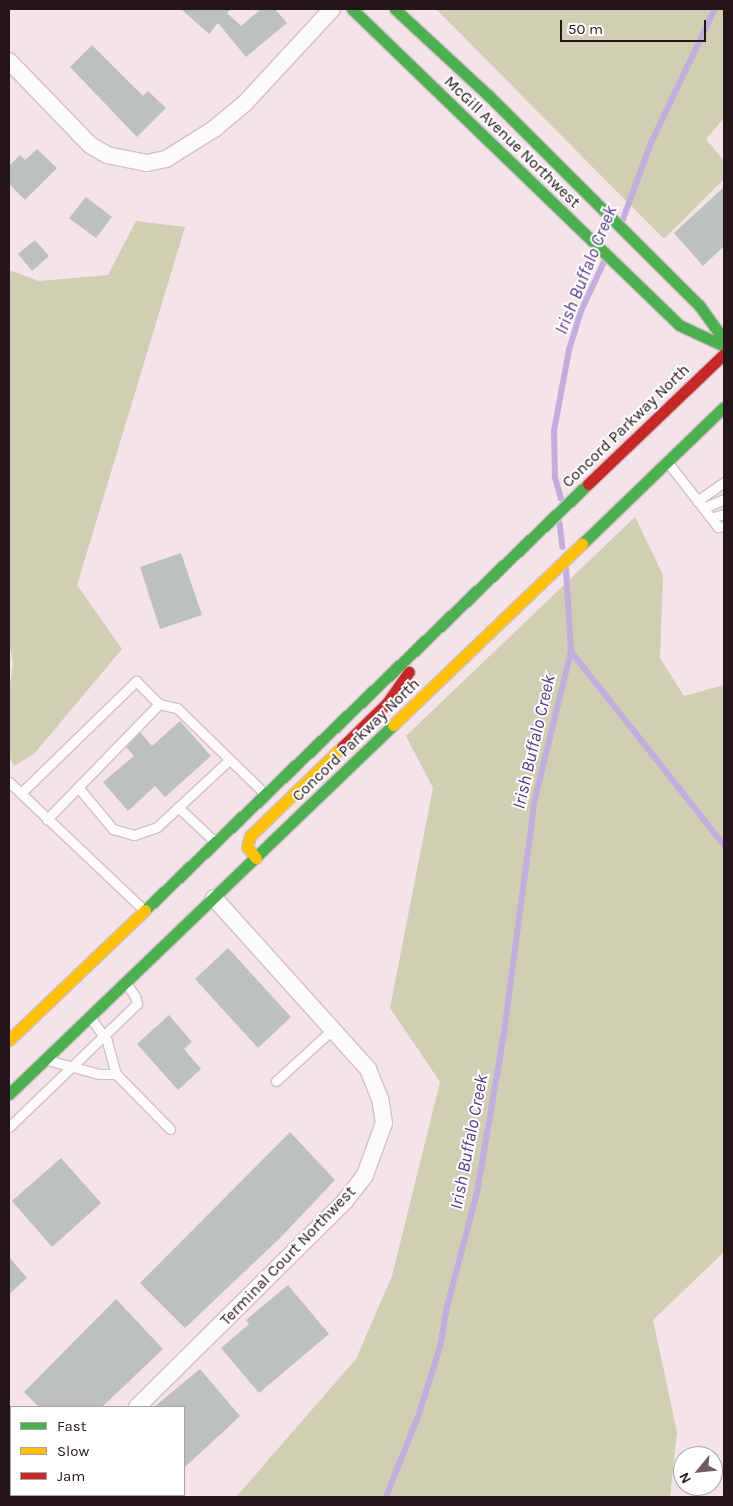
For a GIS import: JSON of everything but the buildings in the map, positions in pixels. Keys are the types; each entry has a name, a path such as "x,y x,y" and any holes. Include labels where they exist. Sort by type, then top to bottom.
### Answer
{"main road":[{"name":"McGill Avenue Northwest","path":"352,9 679,324 724,346"},
{"name":"McGill Avenue Northwest","path":"395,9 488,95 534,144 568,174 699,305 724,340"},
{"path":"373,30 390,32"},
{"path":"418,48 534,144"},
{"name":"Concord Parkway North","path":"9,1040 724,354"},
{"name":"Concord Parkway North","path":"9,1094 724,407"},
{"path":"256,858 248,847 250,836 387,703 447,620"}],"street":[{"path":"9,61 90,145 120,159 148,162 166,159 214,129 245,103 332,9"},
{"name":"Terminal Court Northwest","path":"138,1406 345,1201 365,1175 384,1123 380,1099 368,1069 214,898"}],"lane":[{"path":"667,462 718,527 724,526"},
{"path":"700,504 724,482"},
{"path":"700,504 724,499"},
{"path":"711,518 724,514"},
{"path":"21,793 136,681 159,704 177,708 264,794"},
{"path":"47,819 159,704"},
{"path":"78,787 113,828 134,835 157,826 230,760"},
{"path":"9,782 144,910"},
{"path":"178,807 215,841"},
{"path":"9,1127 138,1004 136,996 125,983"},
{"path":"90,1017 104,1036 112,1053 116,1074 170,1129"},
{"path":"276,1081 333,1029"},
{"path":"46,1059 71,1067 116,1074"}],"shaded area":[{"path":"436,9 724,9 724,118 706,139 724,161 724,179 664,239"},
{"path":"136,221 185,227 77,585 122,649 34,754 14,766 9,756 9,693 13,663 9,642 9,270 39,281 108,275"},
{"path":"635,517 663,575 660,658 684,696 724,685 724,1252 653,1320 677,1432 675,1446 673,1446 670,1497 236,1497 356,1359 392,1276 440,1082 390,1008 433,788 406,736"}],"waterway":[{"name":"Irish Buffalo Creek","path":"622,222 651,143 715,9"},
{"name":"Irish Buffalo Creek","path":"561,499 555,478 554,431 569,350 581,311 605,260"},
{"name":"Irish Buffalo Creek","path":"560,523 563,547"},
{"name":"Irish Buffalo Creek","path":"386,1497 419,1414 440,1347 447,1307 477,1193 504,1033 535,799 571,651 566,569"},
{"path":"571,651 724,845"}],"traffic: fast":[{"path":"352,9 679,325 724,346"},
{"path":"395,9 488,95 699,305 724,340"},
{"path":"582,544 724,407"},
{"path":"145,910 588,484"},
{"path":"9,1094 393,725"}],"traffic: slow":[{"path":"393,725 582,544"},
{"path":"256,858 247,847 250,836 342,747"},
{"path":"9,1040 145,910"}],"traffic: jam":[{"path":"588,484 724,354"},
{"path":"342,747 387,703 409,672"}]}
